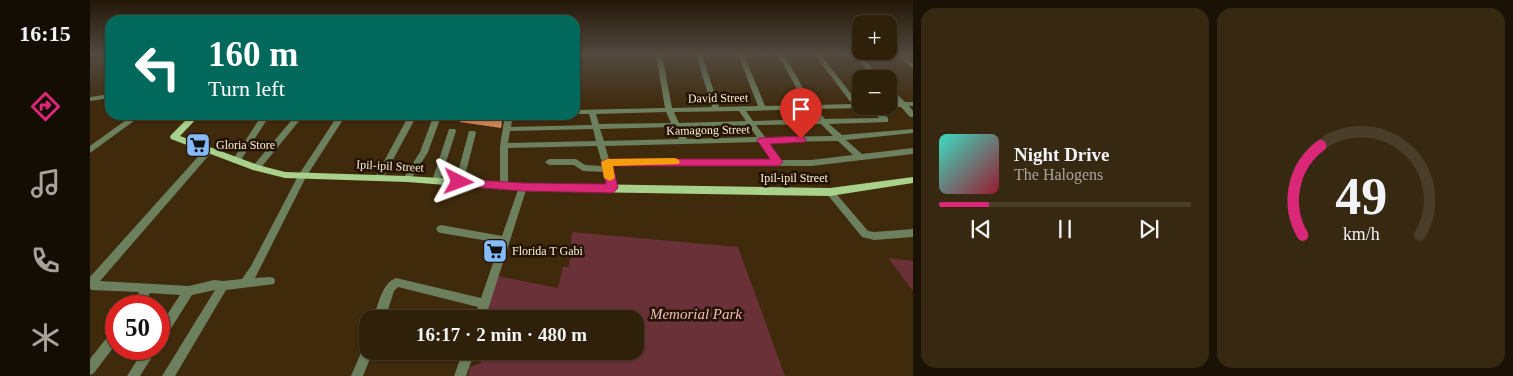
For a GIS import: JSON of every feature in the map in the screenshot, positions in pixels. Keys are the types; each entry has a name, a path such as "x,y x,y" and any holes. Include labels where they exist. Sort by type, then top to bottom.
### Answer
{"main road":[{"name":"Ipil-ipil Street","path":"191,120 174,138 207,152 271,173 302,176 407,179 523,187 830,192 913,180"}],"street":[{"path":"661,73 669,110 684,142"},
{"path":"705,73 716,109"},
{"path":"748,73 763,109"},
{"path":"791,73 810,107 860,157"},
{"path":"833,73 852,97"},
{"path":"90,99 105,97"},
{"path":"897,98 913,115"},
{"path":"897,104 913,104"},
{"name":"David Street","path":"580,112 852,106"},
{"path":"741,109 778,162"},
{"path":"592,112 613,188"},
{"path":"506,129 751,125 884,120 880,115"},
{"path":"90,150 131,120"},
{"path":"236,161 263,120"},
{"path":"256,168 296,120"},
{"path":"245,283 302,176 339,120"},
{"path":"379,178 410,120"},
{"path":"504,185 504,146 508,120"},
{"path":"407,179 424,152 435,122"},
{"path":"436,181 452,131"},
{"name":"Kamagong Street","path":"504,146 840,138 913,131"},
{"path":"459,182 472,133"},
{"path":"549,162 576,162 583,168 778,162 811,163 913,151"},
{"path":"207,152 93,281 92,285 189,291 214,285 222,286 270,280"},
{"path":"483,310 523,187"},
{"path":"830,192 865,234 874,236 913,233"},
{"path":"441,229 506,240"},
{"path":"382,310 390,288 396,282 485,304"},
{"path":"168,376 222,286"},
{"path":"143,295 148,288"},
{"path":"170,320 189,291"},
{"path":"90,369 105,349"},
{"path":"134,376 144,360"},
{"path":"357,376 364,360"},
{"path":"460,376 466,360"}],"green space":[{"name":"Memorial Park","path":"572,232 738,247 785,376 468,376 470,367 481,363 482,360 644,360 644,310 487,310 498,276 558,288 563,267 569,267"},
{"path":"888,258 913,261 913,291"}],"slow traffic":[{"path":"610,178 607,162 674,162"}],"place":[{"name":"Gloria Store","path":"198,145"},
{"name":"Florida T Gabi","path":"495,251"}],"route":[{"path":"459,182 523,187 613,188 607,169 607,162 778,162 762,140 801,139"}]}
